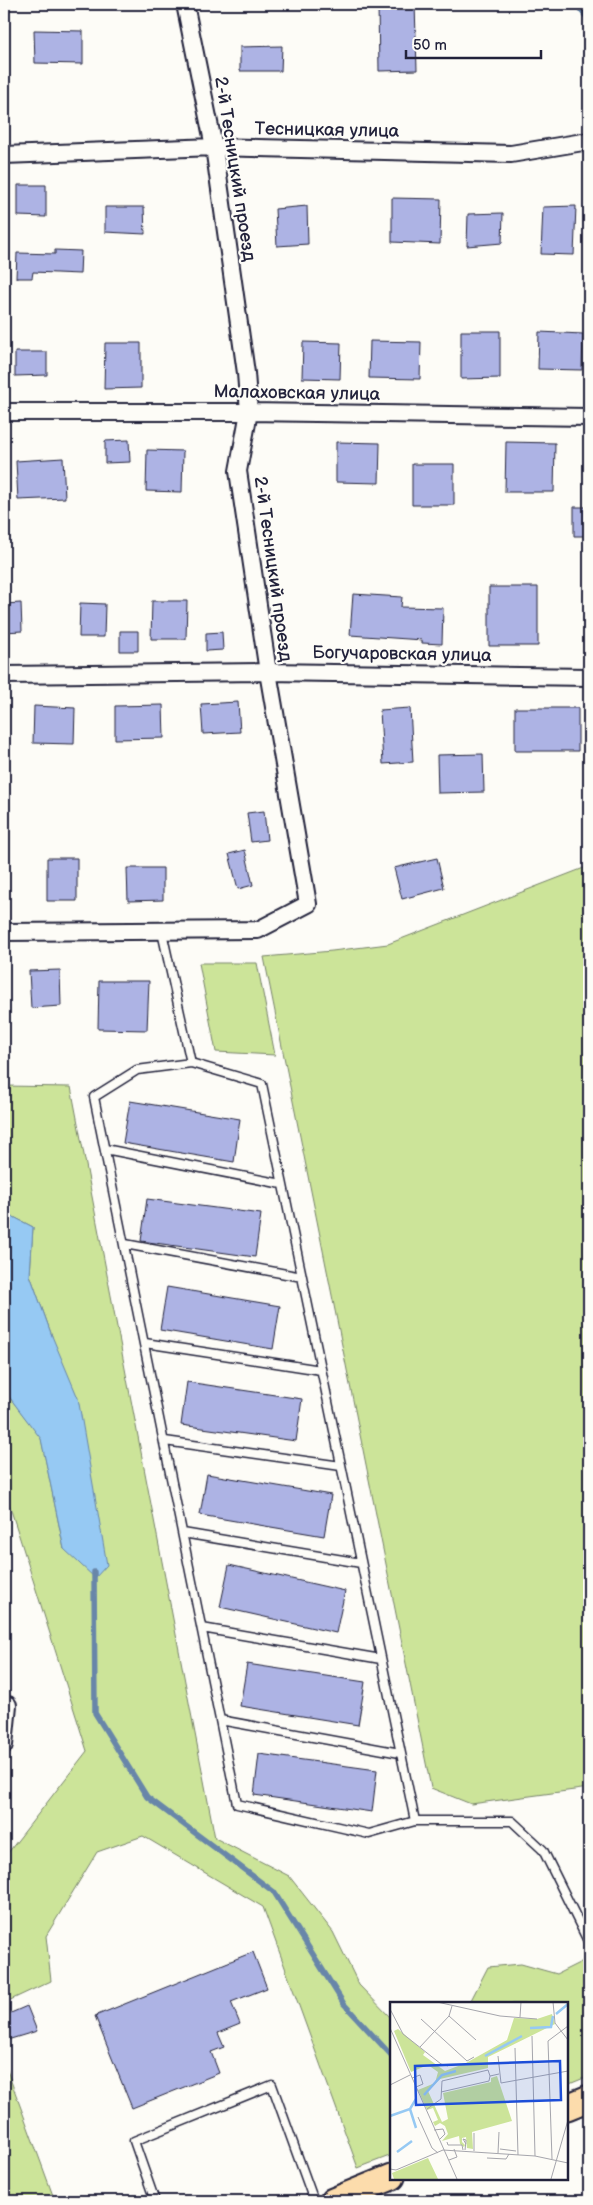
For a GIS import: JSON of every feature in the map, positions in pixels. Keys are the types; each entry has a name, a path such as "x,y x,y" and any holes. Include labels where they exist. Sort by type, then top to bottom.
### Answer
{"main road":[{"path":"568,2107 589,2098"},
{"path":"333,2201 390,2178"}],"street":[{"name":"2-й Тесницкий проезд","path":"162,932 258,930 308,904 268,672 238,471 250,412 214,147 185,4"},
{"name":"Тесницкая улица","path":"4,155 214,147 511,154 589,141"},
{"name":"Малаховская улица","path":"4,412 250,412 589,417"},
{"name":"Богучаровская улица","path":"4,675 268,672 589,677"},
{"path":"4,932 162,932"},
{"path":"4,1744 8,1705"}],"lane":[{"path":"162,932 192,1063"},
{"path":"414,1821 262,1084 192,1063 137,1070 94,1097 237,1804 369,1834 414,1821 512,1821 542,1850 589,1943"},
{"path":"105,1149 282,1184"},
{"path":"125,1244 302,1277"},
{"path":"145,1343 321,1370"},
{"path":"165,1441 341,1466"},
{"path":"183,1533 361,1563"},
{"path":"202,1628 381,1659"},
{"path":"220,1720 400,1753"},
{"path":"156,2201 134,2141 272,2085 314,2201"}],"green space":[{"path":"589,866 589,1788 471,1804 431,1788 264,957 388,944"},
{"path":"199,963 257,963 275,1055 216,1052"},
{"path":"4,1086 71,1087 215,1838 289,1876 333,1932 359,1985 390,2017 390,2156 358,2168 263,1907 143,1836 97,1852 46,1936 51,1981 4,2003 4,1858 87,1751 4,1488 4,1352 7,1394 41,1438 64,1549 52,1336 30,1275 33,1227 4,1212"},
{"path":"589,1958 589,2076 568,2085 568,2002 470,2002 488,1967 521,1964 557,1974"},
{"path":"4,2062 55,2201 4,2201"}],"water":[{"path":"4,1212 33,1227 30,1275 52,1336 78,1398 107,1565 95,1578 64,1549 41,1439 7,1394 4,1352"}],"building":[{"path":"378,4 415,4 417,70 379,71"},
{"path":"34,30 83,31 83,64 35,63"},
{"path":"282,46 281,71 240,71 240,47"},
{"path":"18,185 46,185 46,217 18,216"},
{"path":"392,198 441,199 440,244 392,242"},
{"path":"307,206 308,244 277,246 275,209"},
{"path":"576,206 574,255 541,254 543,207"},
{"path":"105,207 144,207 145,234 105,232"},
{"path":"503,213 502,243 467,246 468,214"},
{"path":"55,250 81,251 80,274 33,272 32,278 16,278 17,253 55,254"},
{"path":"461,331 500,331 500,378 461,379"},
{"path":"539,332 583,334 582,370 538,369"},
{"path":"370,341 421,342 420,379 369,378"},
{"path":"303,342 341,343 340,379 302,378"},
{"path":"105,343 141,343 141,388 104,389"},
{"path":"15,352 47,352 47,375 15,376"},
{"path":"129,440 130,462 105,463 105,441"},
{"path":"336,442 380,443 379,483 336,482"},
{"path":"506,442 555,443 554,492 505,492"},
{"path":"147,450 183,451 182,492 146,491"},
{"path":"63,458 65,498 18,500 16,461"},
{"path":"412,464 454,464 454,505 412,505"},
{"path":"574,507 589,507 589,536 574,536"},
{"path":"489,587 538,587 538,646 489,646"},
{"path":"353,594 402,597 401,607 443,608 442,644 422,643 422,640 350,635"},
{"path":"152,601 187,601 186,639 151,639"},
{"path":"21,603 22,631 4,632 4,604"},
{"path":"80,603 105,604 104,637 79,637"},
{"path":"120,631 138,631 138,651 120,651"},
{"path":"222,632 223,650 206,651 206,633"},
{"path":"238,702 240,732 203,734 201,704"},
{"path":"163,705 164,738 115,739 115,706"},
{"path":"34,706 75,708 74,744 33,743"},
{"path":"410,708 413,762 383,764 380,710"},
{"path":"515,708 578,708 578,751 515,751"},
{"path":"483,754 484,792 438,793 437,755"},
{"path":"264,811 267,840 251,842 247,813"},
{"path":"245,850 253,885 238,889 229,854"},
{"path":"47,858 77,858 77,901 47,901"},
{"path":"437,858 444,888 402,899 394,868"},
{"path":"127,868 163,868 163,900 128,901"},
{"path":"60,970 61,1006 31,1008 29,971"},
{"path":"99,981 149,981 147,1030 98,1029"},
{"path":"130,1101 240,1119 234,1162 123,1143"},
{"path":"147,1199 261,1214 255,1257 141,1241"},
{"path":"167,1287 280,1306 273,1349 160,1330"},
{"path":"187,1382 302,1399 296,1441 181,1425"},
{"path":"207,1474 331,1495 324,1536 200,1515"},
{"path":"229,1565 345,1591 336,1633 220,1607"},
{"path":"247,1664 365,1682 358,1725 240,1706"},
{"path":"259,1754 377,1770 372,1812 254,1795"},
{"path":"253,1952 267,1988 231,2002 240,2024 218,2033 224,2047 211,2052 219,2073 132,2108 95,2016"},
{"path":"27,2006 37,2031 4,2041 4,2016"}],"waterway":[{"path":"576,4 589,20"},
{"path":"94,1572 95,1713 147,1797 274,1892 344,2004 390,2054"}]}
